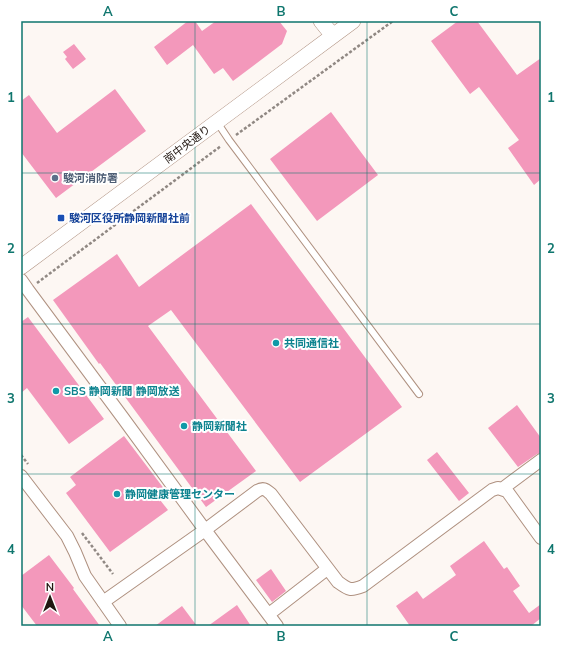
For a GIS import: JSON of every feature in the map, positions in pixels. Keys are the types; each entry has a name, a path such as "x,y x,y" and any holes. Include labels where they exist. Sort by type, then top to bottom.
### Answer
{"street":[{"path":"321,21 332,36"},
{"name":"南中央通り","path":"21,267 352,21"},
{"path":"21,280 277,626"},
{"path":"502,489 541,460"},
{"path":"21,476 67,536 85,576 120,626"},
{"path":"103,602 261,489 266,490 271,494 338,582 346,588 354,590 363,586 492,490 498,488 506,492 541,538"},
{"path":"268,614 327,569"}],"lane":[{"path":"217,122 419,394"}],"path":[{"path":"28,290 229,140 393,21"}],"building":[{"path":"188,21 195,21 202,31 216,21 279,21 287,31 282,44 233,81 223,68 214,74 193,45 167,65 154,47"},
{"path":"458,21 477,21 517,75 541,58 541,179 534,185 508,148 519,140 479,87 470,94 431,41"},
{"path":"74,44 86,59 73,69 65,59 67,57 63,52"},
{"path":"115,89 146,131 56,198 21,152 21,101 29,95 57,133"},
{"path":"331,112 378,175 317,221 270,159"},
{"name":"共同通信社","path":"251,204 402,407 300,482 171,310 148,326 256,471 206,507 53,300 117,254 139,287"},
{"name":"SBS 静岡新聞 静岡放送","path":"28,317 104,419 69,444 27,388 21,393 21,322"},
{"path":"517,405 541,438 541,453 537,454 518,467 488,428"},
{"name":"静岡健康管理センター","path":"124,436 168,494 160,500 168,510 110,552 66,493 76,485 70,477"},
{"path":"437,452 469,493 459,501 427,460"},
{"path":"484,541 504,569 507,567 520,586 513,591 529,613 541,604 541,618 531,626 410,626 396,606 417,591 423,599 456,575 450,566"},
{"path":"49,555 100,626 37,626 21,605 21,576"},
{"path":"271,569 286,591 272,602 256,580"},
{"path":"237,605 251,626 208,626"},
{"path":"182,606 197,626 155,626"}],"place":[{"name":"駿河消防署","path":"55,178"},
{"name":"駿河区役所静岡新聞社前","path":"61,218"},
{"name":"共同通信社","path":"276,343"},
{"name":"SBS 静岡新聞 静岡放送","path":"56,391"},
{"name":"静岡新聞社","path":"184,426"},
{"name":"静岡健康管理センター","path":"117,494"}]}
